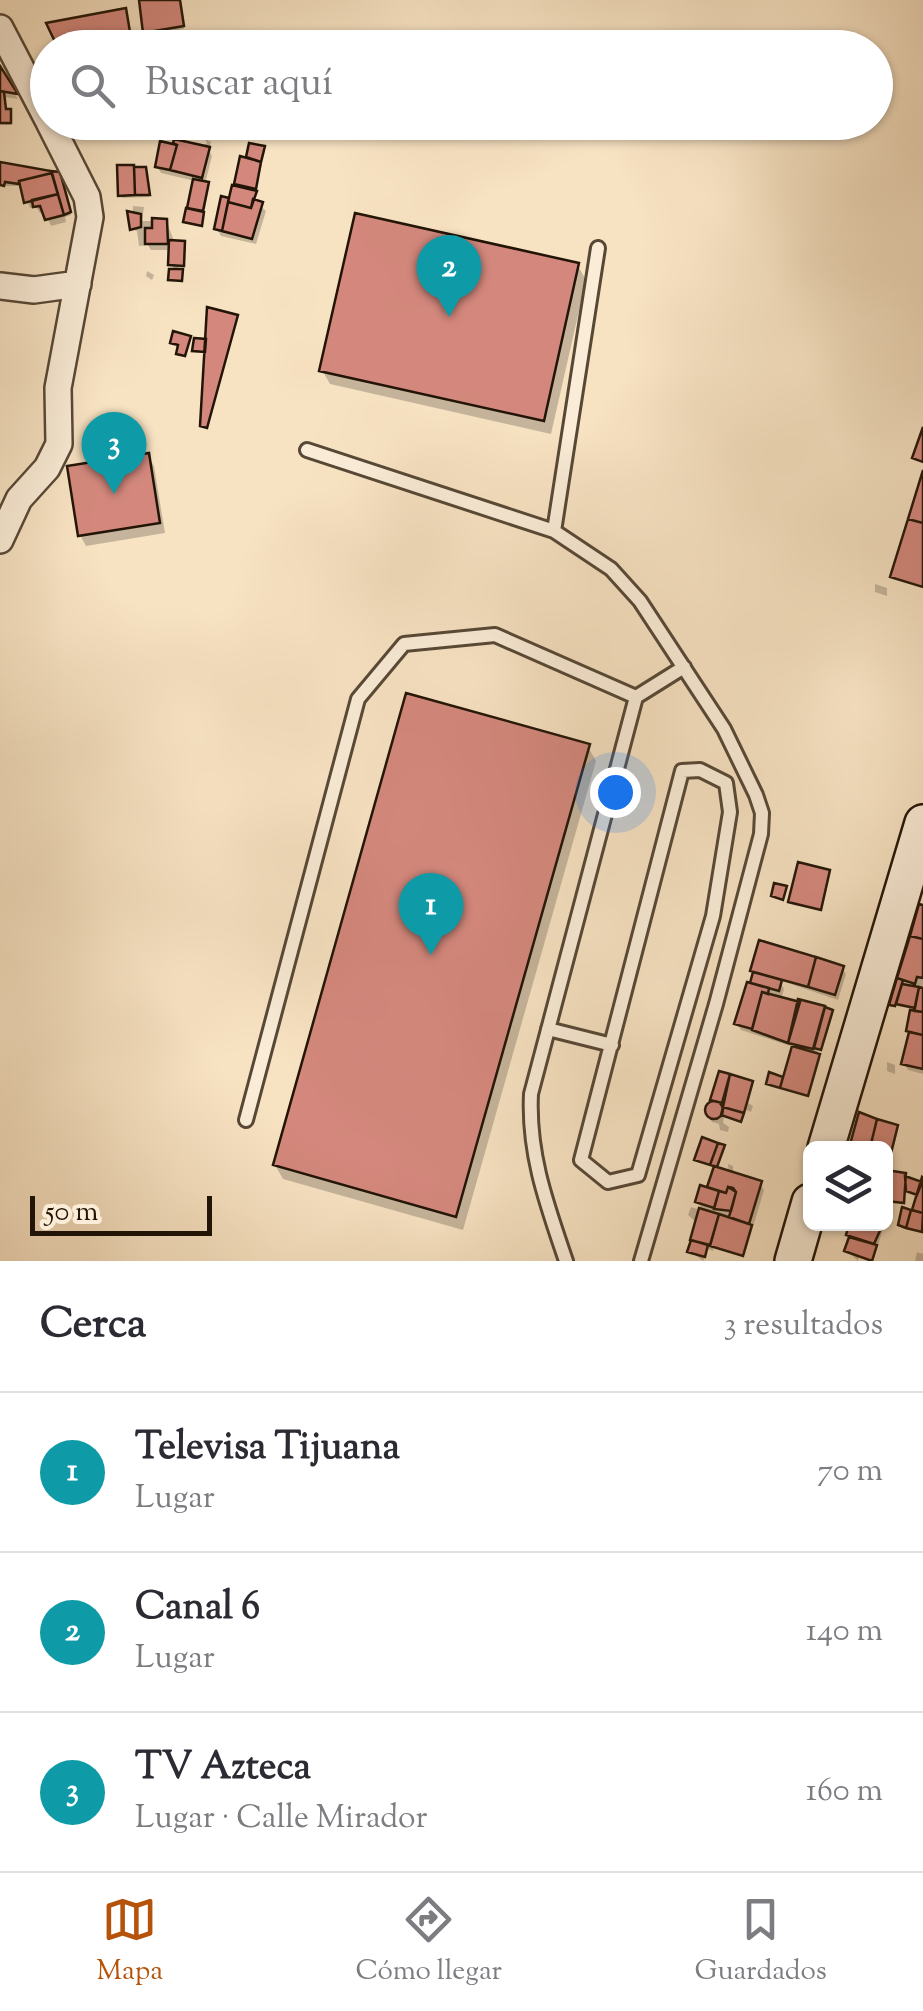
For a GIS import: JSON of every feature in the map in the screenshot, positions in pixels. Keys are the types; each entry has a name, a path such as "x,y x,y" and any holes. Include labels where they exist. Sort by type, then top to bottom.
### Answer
{"main road":[{"path":"828,1141 923,822"},
{"path":"793,1261 803,1226"}],"street":[{"path":"0,28 30,86"},
{"path":"0,540 19,499 47,468 60,444 58,388 90,216 88,197 58,140"},
{"path":"0,286 34,290 78,284"}],"lane":[{"path":"554,531 598,248"},
{"path":"307,450 554,531 611,569 640,601 684,667 724,730 756,795 762,813 761,834 716,1004 640,1261"},
{"path":"246,1120 358,698 404,644 495,635 636,697"},
{"path":"566,1261 539,1183 529,1128 530,1094 636,697 684,667"},
{"path":"682,770 700,770 726,783 730,812 713,916 638,1175 608,1182 581,1160 612,1045 682,770"},
{"path":"548,1029 612,1045"}],"building":[{"path":"139,0 180,0 184,26 143,30"},
{"path":"126,8 130,30 49,30 46,23"},
{"path":"0,66 18,94 0,91"},
{"path":"0,91 4,92 6,109 11,109 11,123 0,123"},
{"path":"178,140 210,147 202,178 170,170 177,145 173,143"},
{"path":"160,141 177,145 170,170 155,167"},
{"path":"249,143 265,146 261,162 246,157"},
{"path":"240,156 261,162 256,189 234,184"},
{"path":"0,162 52,173 19,184 5,182 4,186 0,185"},
{"path":"117,165 134,165 135,195 118,196"},
{"path":"134,167 146,167 150,195 135,195"},
{"path":"51,171 60,172 71,212 64,215"},
{"path":"52,173 58,194 24,203 19,181"},
{"path":"193,179 209,182 203,211 187,208"},
{"path":"232,185 257,191 251,208 228,202"},
{"path":"58,194 64,215 45,220 40,206 33,207 32,200"},
{"path":"221,196 229,198 222,231 214,229"},
{"path":"253,199 263,202 252,239 222,231 228,202 251,208"},
{"path":"186,208 204,212 202,226 183,222"},
{"path":"127,211 141,214 141,227 130,230"},
{"path":"355,213 579,263 544,421 319,371"},
{"path":"152,218 167,219 168,244 145,244 145,228 152,228"},
{"path":"169,240 185,241 184,266 168,265"},
{"path":"169,269 183,269 182,281 168,280"},
{"path":"207,307 238,315 207,428 200,426"},
{"path":"173,331 191,336 185,356 176,354 178,345 170,343"},
{"path":"194,338 206,339 205,352 192,351"},
{"path":"923,427 923,462 912,458"},
{"path":"149,453 160,523 78,536 67,466"},
{"path":"923,470 923,523 908,519"},
{"path":"908,519 923,523 923,587 890,577"},
{"path":"406,693 590,744 456,1217 273,1165"},
{"path":"798,862 830,870 821,910 788,902"},
{"path":"774,883 787,886 783,900 771,896"},
{"path":"919,904 923,905 923,939 910,936"},
{"path":"910,936 923,939 923,978 917,977 915,984 897,978"},
{"path":"759,940 816,957 808,987 750,971"},
{"path":"816,957 844,966 835,995 808,987"},
{"path":"753,972 782,980 779,991 750,983"},
{"path":"897,978 903,980 895,1006 889,1005"},
{"path":"747,982 769,988 768,994 762,992 752,1029 734,1024"},
{"path":"902,984 919,987 915,1008 896,1004"},
{"path":"919,987 923,988 923,1012 914,1011"},
{"path":"762,992 800,1002 788,1043 752,1030"},
{"path":"798,999 825,1006 813,1049 788,1043"},
{"path":"825,1007 833,1010 821,1050 814,1048"},
{"path":"910,1010 923,1012 923,1035 906,1031"},
{"path":"909,1032 923,1035 923,1069 901,1064"},
{"path":"792,1046 820,1054 808,1096 780,1088"},
{"path":"719,1071 730,1074 722,1103 710,1100"},
{"path":"769,1072 783,1077 780,1088 766,1084"},
{"path":"730,1074 753,1081 744,1113 723,1107"},
{"path":"714,1101 723,1110 714,1119 705,1110"},
{"path":"723,1107 744,1113 741,1122 721,1115"},
{"path":"859,1112 877,1119 872,1141 851,1141"},
{"path":"877,1119 898,1125 893,1145 893,1141 872,1141"},
{"path":"702,1137 718,1143 710,1165 694,1160"},
{"path":"718,1143 725,1145 717,1167 710,1165"},
{"path":"714,1166 762,1181 749,1224 729,1217 736,1192 733,1188 728,1187 726,1193 707,1187"},
{"path":"893,1171 906,1173 904,1203 893,1202"},
{"path":"905,1176 922,1182 917,1195 906,1191"},
{"path":"923,1178 923,1213 912,1210"},
{"path":"700,1185 719,1191 714,1208 695,1202"},
{"path":"728,1187 736,1192 731,1211 714,1209 719,1191 726,1193"},
{"path":"902,1207 911,1210 906,1228 898,1225"},
{"path":"699,1208 719,1214 710,1245 690,1240"},
{"path":"911,1210 923,1213 922,1232 906,1228"},
{"path":"719,1214 752,1225 743,1256 710,1246"},
{"path":"847,1231 880,1231 874,1244 846,1235"},
{"path":"849,1237 877,1245 872,1261 844,1251"},
{"path":"691,1240 708,1245 705,1257 687,1252"}],"place":[{"name":"Canal 6","path":"449,317"},
{"name":"TV Azteca","path":"114,494"},
{"name":"Televisa Tijuana","path":"431,955"}]}
